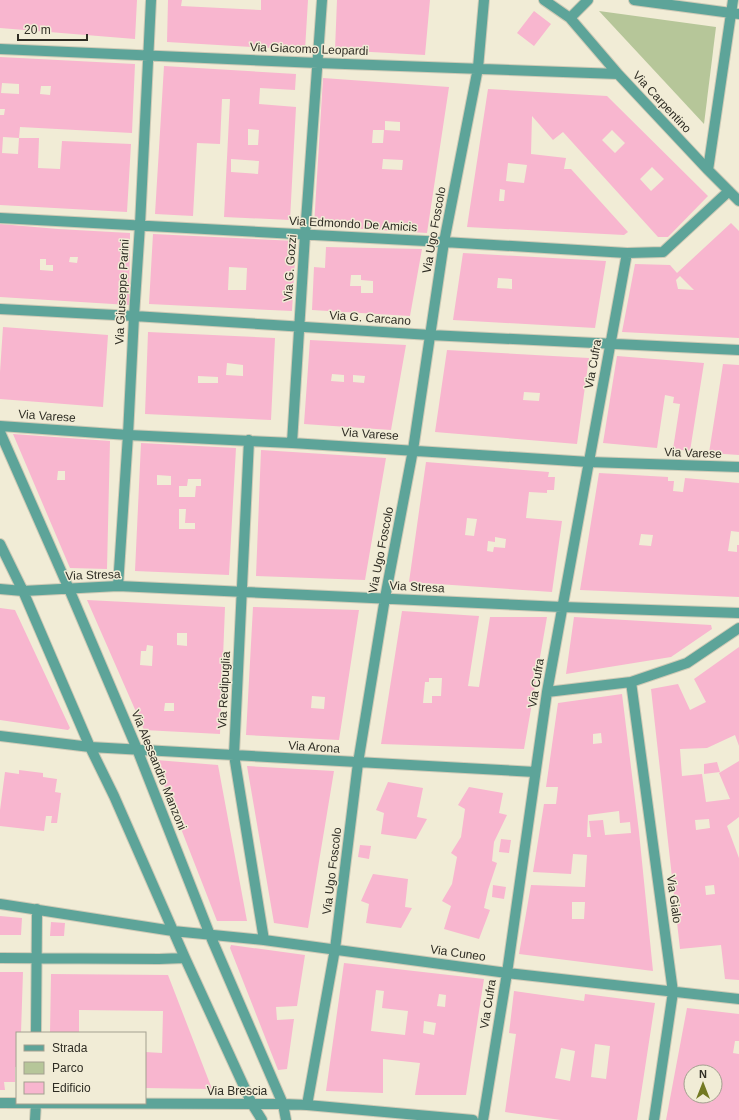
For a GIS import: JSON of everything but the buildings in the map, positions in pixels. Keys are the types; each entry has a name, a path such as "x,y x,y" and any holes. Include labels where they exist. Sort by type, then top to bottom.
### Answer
{"street":[{"name":"Via Giuseppe Parini","path":"118,586 140,225 151,0"},
{"name":"Via G. Gozzi","path":"292,442 322,0"},
{"name":"Via Ugo Foscolo","path":"307,1105 335,949 358,763 385,598 413,450 444,242 478,68 484,0"},
{"name":"Via Carpentino","path":"544,0 570,18 618,74 739,201"},
{"path":"570,18 588,0"},
{"path":"634,0 735,14"},
{"path":"708,170 735,14 733,0"},
{"name":"Via Giacomo Leopardi","path":"0,50 618,74"},
{"name":"Via Edmondo De Amicis","path":"0,218 627,253 662,252 729,191"},
{"name":"Via Cufra","path":"483,1120 507,973 547,692 627,253"},
{"name":"Via G. Carcano","path":"0,309 430,335 739,350"},
{"name":"Via Varese","path":"0,426 128,435 292,442 589,462 739,468"},
{"name":"Via Alessandro Manzoni","path":"0,432 137,749 210,934 283,1104 286,1120"},
{"name":"Via Redipuglia","path":"250,440 234,755 264,940"},
{"path":"0,544 23,592 90,747 114,796 185,958 252,1104 262,1120"},
{"name":"Via Stresa","path":"0,589 23,592 118,586 562,607 739,613"},
{"path":"547,692 631,682 687,663 739,628"},
{"name":"Via Gialo","path":"631,682 673,992 654,1120"},
{"name":"Via Arona","path":"0,736 90,747 535,772"},
{"name":"Via Cuneo","path":"0,904 173,931 264,940 507,973 739,999"},
{"path":"36,1032 37,909"},
{"path":"0,958 185,958"},
{"name":"Via Brescia","path":"0,1103 16,1103"},
{"path":"36,1104 36,1120"},
{"name":"Via Brescia","path":"146,1104 307,1105 473,1120"}],"green space":[{"path":"599,11 716,27 704,124"}]}
